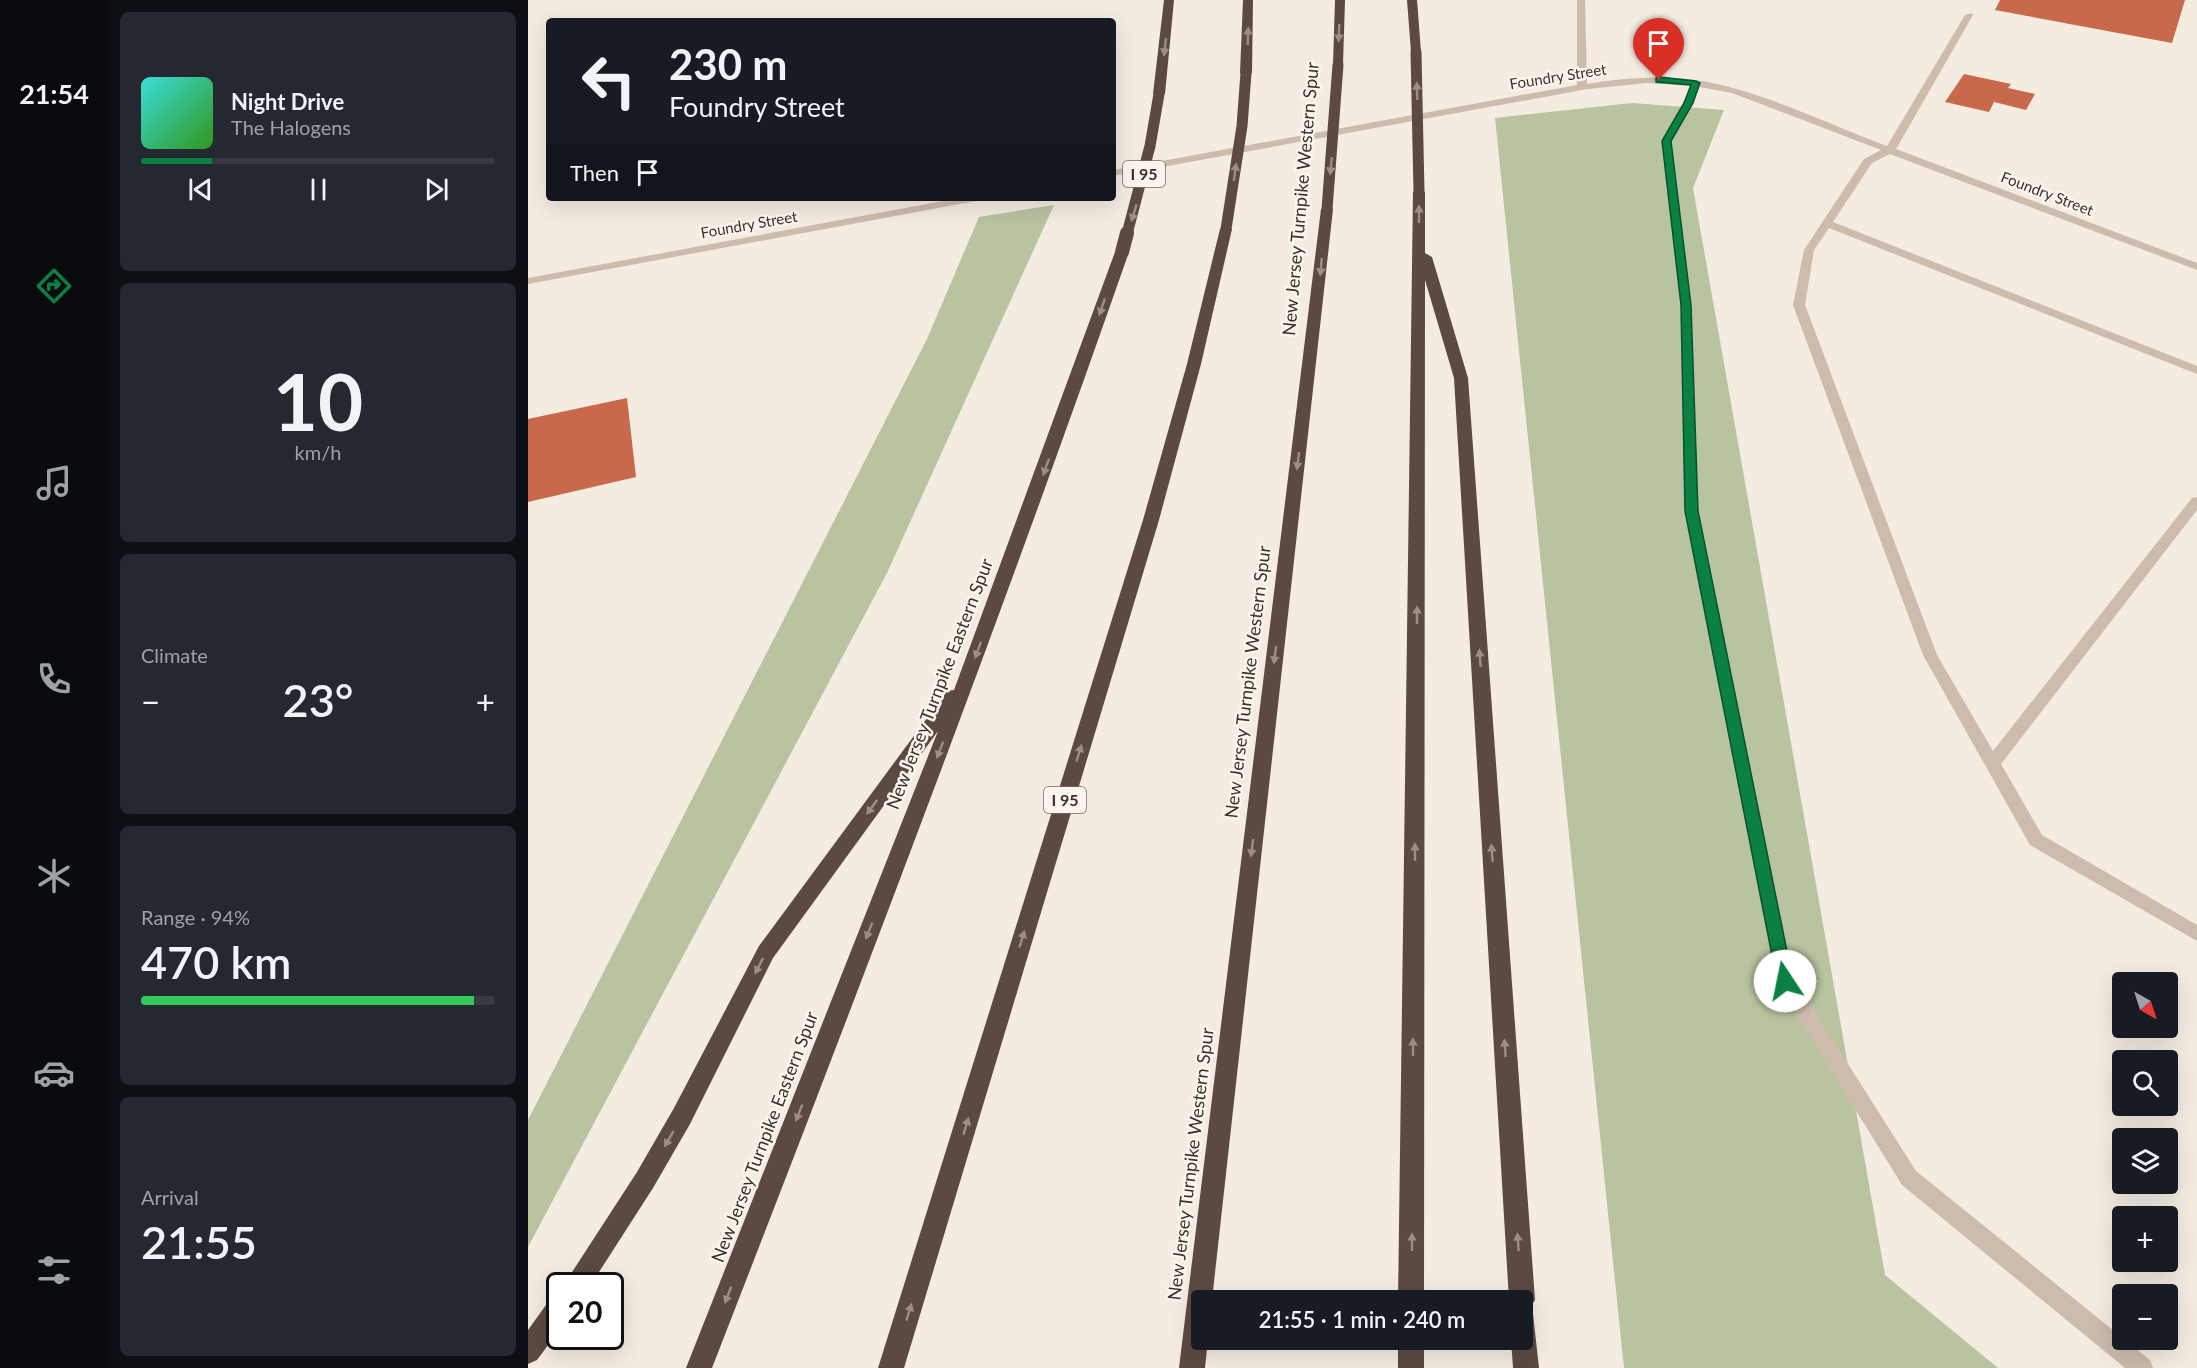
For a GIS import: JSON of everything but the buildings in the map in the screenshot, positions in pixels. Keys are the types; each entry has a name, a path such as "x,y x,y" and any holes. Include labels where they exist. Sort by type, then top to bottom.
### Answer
{"highway":[{"name":"New Jersey Turnpike Eastern Spur","path":"699,1368 969,675 1122,252 1150,146 1159,94 1169,0"},
{"name":"I 95","path":"891,1368 1151,520 1194,364 1226,229 1242,126 1248,0"},
{"name":"New Jersey Turnpike Western Spur","path":"1192,1368 1327,209 1338,65 1340,0"},
{"path":"1411,1290 1419,237 1416,52 1412,0"},
{"path":"1419,237 1461,378 1521,1290"},
{"path":"584,1272 645,1180 682,1116 766,952 969,675"},
{"path":"528,1351 546,1326"},
{"path":"1411,1350 1411,1368"},
{"path":"1525,1350 1526,1368"}],"street":[{"path":"1581,0 1582,87"},
{"path":"1969,15 1890,150 1868,161 1809,250 1799,305 1930,655 2036,840 2197,933"},
{"name":"Foundry Street","path":"1116,172 1582,87 1623,81 1659,80 1696,83 1734,91 2197,267"},
{"path":"1696,83 1688,103 1666,141 1686,305 1692,511 1785,981 1909,1178 2142,1368"},
{"name":"Foundry Street","path":"528,281 960,201"},
{"path":"1827,223 2197,370"},
{"path":"1992,764 2197,501"}],"green space":[{"path":"1632,103 1724,110 1693,188 1885,1275 1998,1368 1624,1368 1495,118"},
{"path":"1054,205 887,573 528,1247 528,1120 927,339 979,217"}],"route":[{"path":"1659,80 1696,83 1688,103 1666,141 1686,305 1692,511 1785,981"}]}
